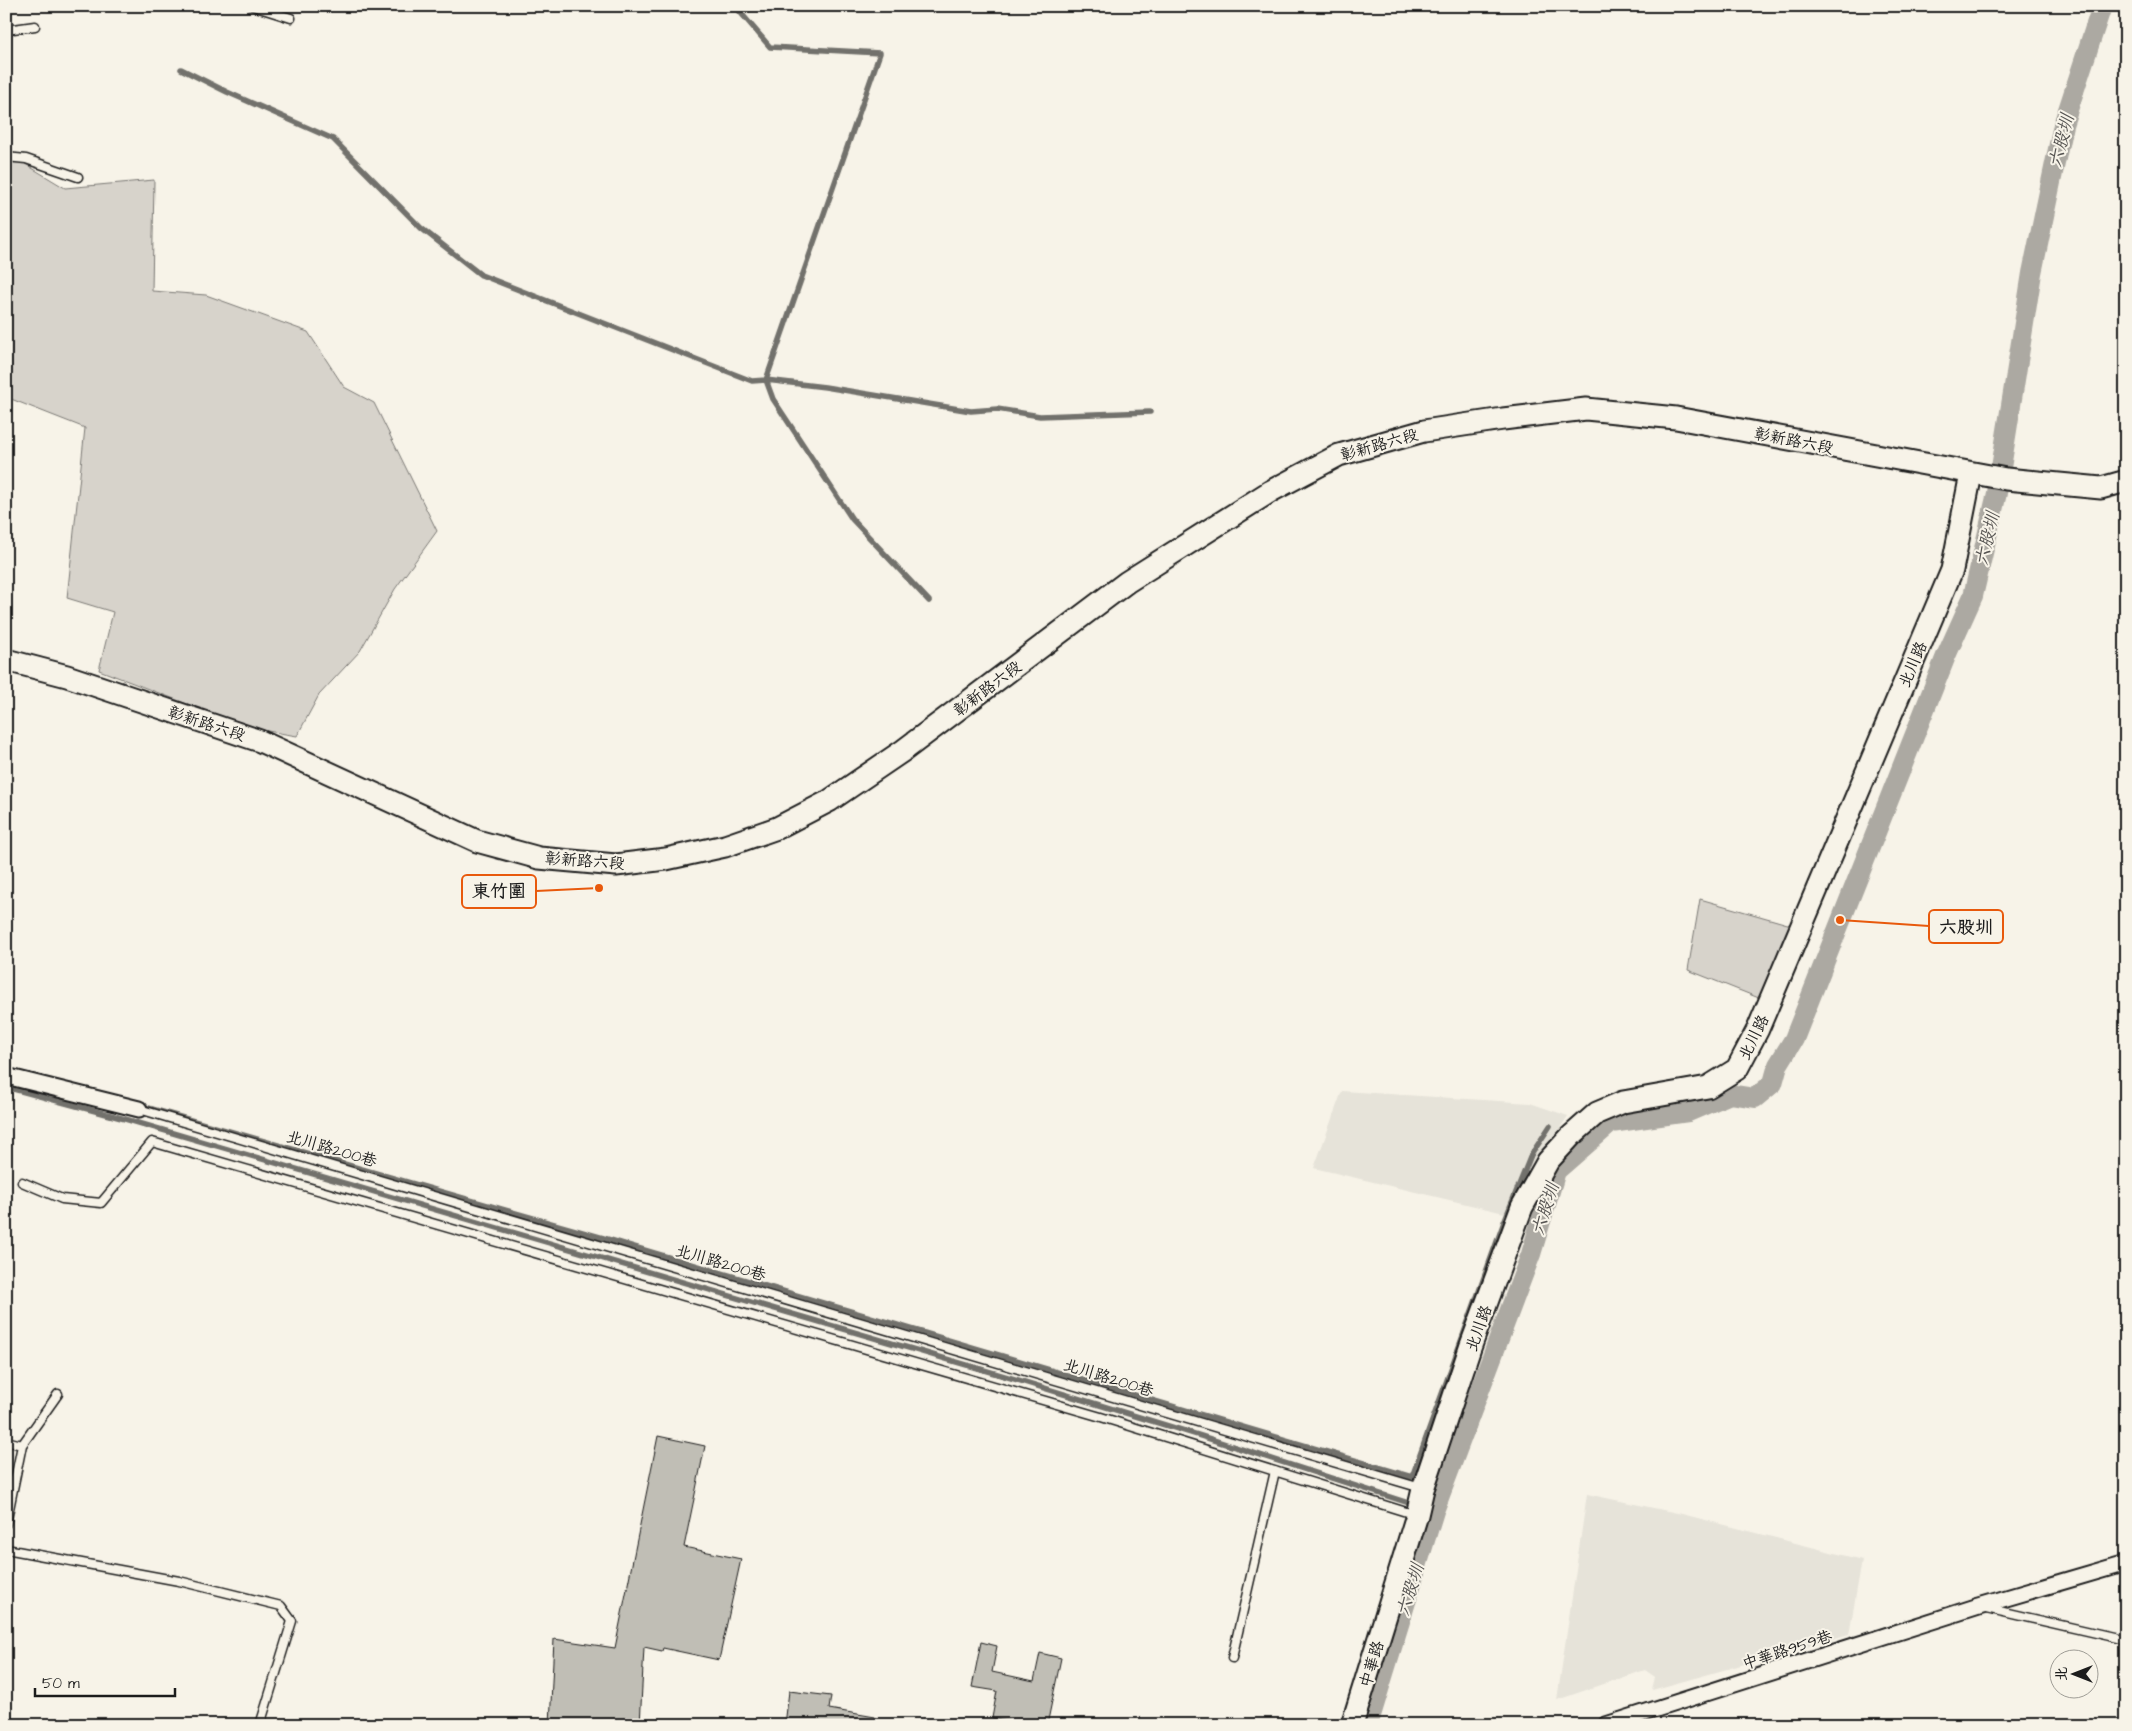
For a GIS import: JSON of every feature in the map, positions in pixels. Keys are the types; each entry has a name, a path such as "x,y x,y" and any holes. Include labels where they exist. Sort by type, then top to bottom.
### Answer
{"street":[{"name":"彰新路六段","path":"6,660 67,676 260,741 477,841 539,858 616,865 666,859 725,846 777,828 829,800 904,750 1127,582 1271,491 1339,454 1424,431 1503,419 1586,410 1676,418 2006,479 2101,488 2126,481"},
{"name":"北川路","path":"1423,1489 1470,1348 1522,1207 1548,1161 1571,1136 1597,1113 1623,1102 1708,1087 1737,1069 1758,1029 1952,570 1971,474"},
{"name":"北川路200巷","path":"6,1076 140,1109"},
{"name":"中華路","path":"1352,1725 1417,1515 1423,1489"},
{"name":"中華路959巷","path":"1606,1725 1979,1606 2126,1563"}],"lane":[{"path":"253,6 291,18"},
{"path":"6,30 35,26"},
{"path":"6,157 26,159 78,177"},
{"name":"北川路200巷","path":"140,1109 1423,1489"},
{"path":"22,1182 62,1199 101,1203 152,1142 1101,1417 1417,1515"},
{"path":"6,1524 22,1445 58,1394"},
{"path":"6,1441 22,1445"},
{"path":"1232,1658 1276,1471"},
{"path":"6,1549 179,1581 281,1606 292,1621 260,1725"},
{"path":"1979,1606 2126,1640"}],"shaded area":[{"path":"6,160 22,162 65,188 154,180 152,291 206,295 308,332 344,387 374,403 437,531 395,589 360,651 319,695 297,736 250,728 99,670 113,612 67,598 85,428 6,397"},
{"path":"1700,899 1798,927 1769,1002 1688,970"},
{"path":"1342,1091 1530,1103 1568,1116 1532,1170 1517,1216 1314,1168"},
{"path":"1587,1494 1682,1514 1862,1560 1849,1635 1652,1690 1655,1677 1645,1670 1557,1700"}],"building":[{"path":"658,1436 705,1446 684,1547 741,1559 719,1660 663,1648 662,1651 644,1647 640,1725 550,1725 554,1639 615,1648"},
{"path":"981,1642 997,1646 992,1672 1034,1681 1040,1653 1061,1658 1047,1725 1026,1725 992,1718 997,1691 972,1687"},
{"path":"789,1691 831,1696 829,1709 875,1717 874,1725 785,1725"}],"waterway":[{"path":"735,6 770,47 880,53 766,380 773,399 852,519 929,601"},
{"name":"六股圳","path":"1368,1725 1434,1511 1531,1254 1556,1171 1611,1123 1688,1112 1730,1094 1755,1098 1773,1083 1778,1065 1794,1039 1946,656 1973,596 1997,493 2032,273 2063,125 2102,6"},
{"path":"181,69 227,92 333,139 421,228 481,275 752,381 766,380 825,387 971,411 997,409 1040,416 1150,412"},
{"path":"6,1087 125,1119 1018,1380 1201,1436 1415,1505"},
{"path":"145,1107 607,1239 1412,1477 1504,1222 1531,1155 1550,1126"}],"place":[{"name":"東竹圍","path":"599,888"},
{"name":"六股圳","path":"1840,920"}]}
